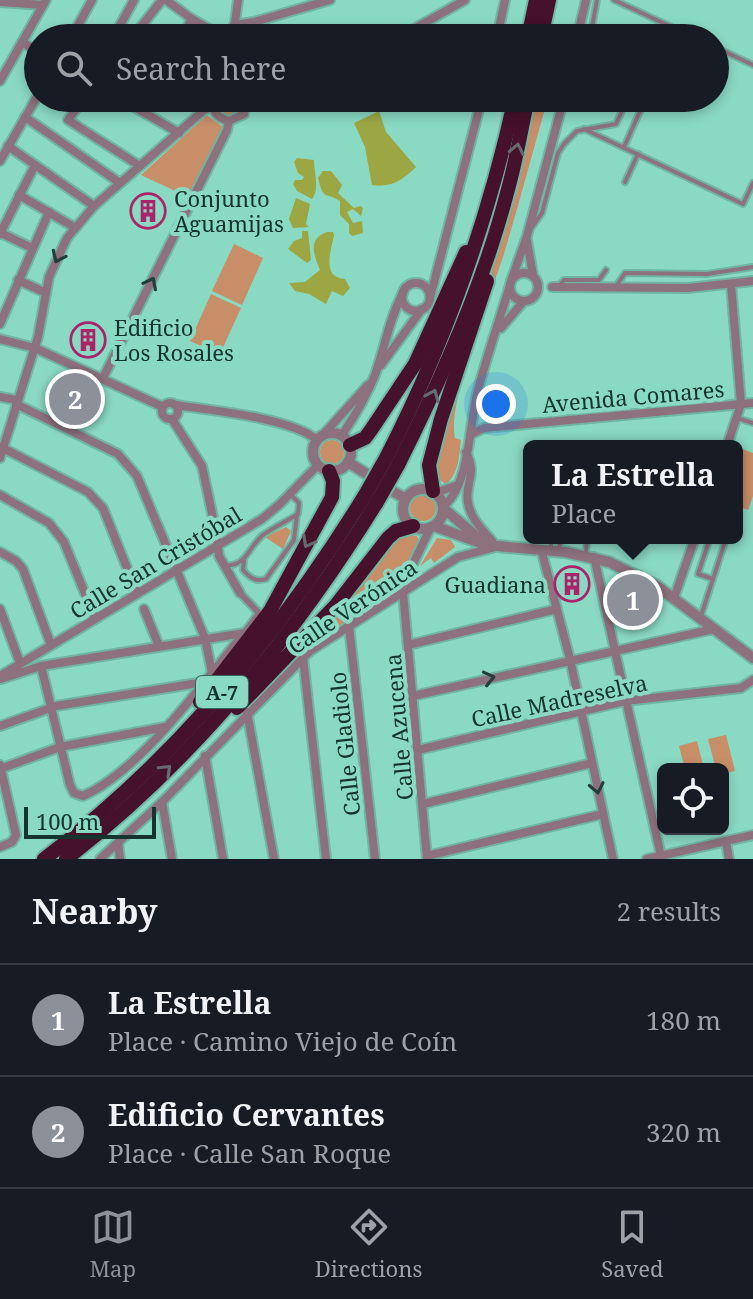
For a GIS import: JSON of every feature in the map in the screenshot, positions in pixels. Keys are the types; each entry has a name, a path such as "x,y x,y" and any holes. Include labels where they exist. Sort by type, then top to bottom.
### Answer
{"highway":[{"path":"531,24 536,0"},
{"path":"544,24 549,0"},
{"name":"A-7","path":"392,462 445,334 490,201 512,112"},
{"name":"A-7","path":"66,859 124,811 210,725 292,626 348,549 371,498 425,412 460,332 507,195 525,112"},
{"path":"434,492 429,465 501,235 507,195"},
{"path":"346,440 365,438 415,364 490,201"},
{"path":"137,780 270,611 332,497 333,481 323,468"},
{"name":"A-7","path":"44,859 137,780 229,684 371,498"},
{"path":"210,725 235,710 336,605 388,538 396,531 413,526"}],"street":[{"path":"79,24 92,0"},
{"path":"121,24 134,0"},
{"path":"234,24 238,0"},
{"path":"241,24 330,0"},
{"path":"423,24 465,0"},
{"path":"500,24 505,0"},
{"path":"580,24 586,0"},
{"path":"145,24 167,1 201,24"},
{"path":"0,2 44,3 32,24"},
{"path":"189,24 192,19"},
{"path":"0,81 4,66 24,38"},
{"path":"0,161 28,112"},
{"path":"74,112 68,120 140,166"},
{"path":"143,112 179,133"},
{"path":"0,458 35,348 53,266 74,227 202,112"},
{"path":"216,112 229,121 244,112"},
{"path":"348,462 340,469 323,468 313,452 320,438 375,376 430,298 478,112"},
{"path":"403,592 406,578 433,527 442,517 443,508 459,485 477,394 528,234 560,112"},
{"path":"25,117 120,183"},
{"path":"103,378 229,121"},
{"path":"8,146 94,206"},
{"path":"32,248 0,233 5,211 19,195 35,165"},
{"path":"19,195 74,227"},
{"path":"0,324 49,212"},
{"path":"528,234 538,293"},
{"path":"511,283 524,273 555,287"},
{"path":"348,462 346,440 375,376 392,314 408,286 436,278"},
{"path":"18,280 46,293"},
{"path":"495,339 505,321 523,302 555,287 688,288 753,281"},
{"path":"511,283 512,295 523,302"},
{"path":"420,284 428,289 430,298"},
{"path":"729,440 741,404 731,284"},
{"path":"403,293 409,308 422,309"},
{"path":"0,339 35,348 163,407"},
{"path":"0,397 17,402 118,454 127,462 137,476 205,638 212,673"},
{"name":"Avenida Comares","path":"470,435 484,428 753,403"},
{"path":"163,407 175,405 272,422 320,438 332,433 346,440"},
{"path":"172,419 177,415 175,405"},
{"path":"41,666 74,793 83,796 109,781 166,727 259,613 240,593 219,556 202,466 172,419 163,415 163,407"},
{"path":"2,447 88,492 103,508 137,593"},
{"path":"466,452 473,467 467,501 475,522 498,545"},
{"path":"348,462 368,475"},
{"name":"Calle San Cristóbal","path":"0,678 271,512 323,468"},
{"path":"459,485 434,492 421,489 406,499 403,511 413,526 419,529 433,527 475,543 543,548 590,556 637,574 753,658"},
{"path":"394,492 406,499"},
{"path":"434,492 443,508 476,536 498,545"},
{"path":"0,495 49,523 64,542 95,618"},
{"path":"458,557 463,547 462,537"},
{"path":"674,598 692,544"},
{"name":"Calle Verónica","path":"100,859 162,802 303,658 458,557 498,545"},
{"path":"543,548 613,859"},
{"path":"0,552 23,569 51,645"},
{"path":"590,556 667,856"},
{"name":"Calle Azucena","path":"403,592 427,858"},
{"path":"0,609 20,663"},
{"path":"144,609 159,646"},
{"path":"408,645 557,609"},
{"name":"Calle Gladiolo","path":"349,626 375,859"},
{"path":"413,696 714,629"},
{"path":"0,678 41,666 244,633"},
{"path":"303,658 326,859"},
{"name":"Calle Madreselva","path":"418,750 625,701 741,688 753,680"},
{"path":"0,726 50,708 204,681"},
{"path":"247,712 274,859"},
{"path":"0,847 12,842 16,835 0,768 60,747 166,727"},
{"path":"205,756 223,859"},
{"path":"423,804 592,763"},
{"path":"162,802 172,859"},
{"path":"427,858 603,814"},
{"path":"647,859 753,835"},
{"path":"726,842 729,859"},
{"path":"118,843 120,859"}],"lane":[{"path":"593,24 597,0"},
{"path":"614,0 665,24"},
{"path":"729,54 753,65"},
{"path":"528,234 542,213 558,153 577,131 616,124 622,112"},
{"path":"624,147 640,112"},
{"path":"584,129 743,204 753,183"},
{"path":"625,182 638,154"},
{"path":"615,288 625,273 707,274 753,267"},
{"path":"555,287 564,280 599,280 606,270"},
{"path":"737,418 753,423"},
{"path":"245,559 243,570 247,575 255,580 266,579 294,540 299,503 290,494"},
{"path":"224,565 232,566 245,559 265,534 298,514"},
{"path":"543,548 546,544"},
{"path":"543,548 551,544"},
{"path":"586,544 585,550 590,556"},
{"path":"696,544 705,551"},
{"path":"698,574 708,544"},
{"path":"700,619 724,544"},
{"path":"684,569 713,579"}],"shaded area":[{"path":"379,112 386,132 416,167 396,182 372,185 365,147 354,123"},
{"path":"532,112 544,112 503,257 463,376 454,422 455,438 461,440 459,458 454,475 446,484 437,478 435,466 449,409 518,188"},
{"path":"207,115 223,127 188,197 141,175"},
{"path":"297,158 314,160 316,186 312,199 297,191 293,184 304,177 298,173 294,162"},
{"path":"323,171 331,171 342,185 338,193 354,208 363,208 361,216 353,209 347,212 353,223 362,221 363,233 352,236 349,233 349,224 340,215 340,201 322,190 318,178"},
{"path":"296,198 310,204 306,224 309,227 293,228 289,219"},
{"path":"302,231 308,231 311,260 307,263 288,249 294,241 302,238"},
{"path":"327,232 334,235 330,269 333,274 345,279 350,288 343,296 332,291 326,304 309,294 295,291 289,283 305,282 320,270 314,243"},
{"path":"234,244 263,258 242,305 212,291"},
{"path":"211,294 241,308 220,354 190,341"},
{"path":"332,440 341,443 344,452 341,461 332,464 323,461 320,452 323,443"},
{"path":"743,449 753,453 753,496 748,510 743,508"},
{"path":"423,495 433,498 436,508 433,518 423,521 413,518 410,508 413,498"},
{"path":"286,527 291,531 283,549 265,537"},
{"path":"404,534 417,536 420,543 397,588 393,591 389,585 345,617 348,621 308,646 392,544"},
{"path":"437,538 451,540 455,547 434,563 431,558 420,566"},
{"path":"726,735 735,771 729,772 729,763 714,763 708,739"},
{"path":"697,741 702,763 683,763 679,746"}],"place":[{"name":"Conjunto Aguamijas","path":"148,211"},
{"name":"Edificio Los Rosales","path":"88,340"},
{"name":"Edificio Cervantes","path":"75,399"},
{"name":"Guadiana","path":"572,584"},
{"name":"La Estrella","path":"633,600"}]}
